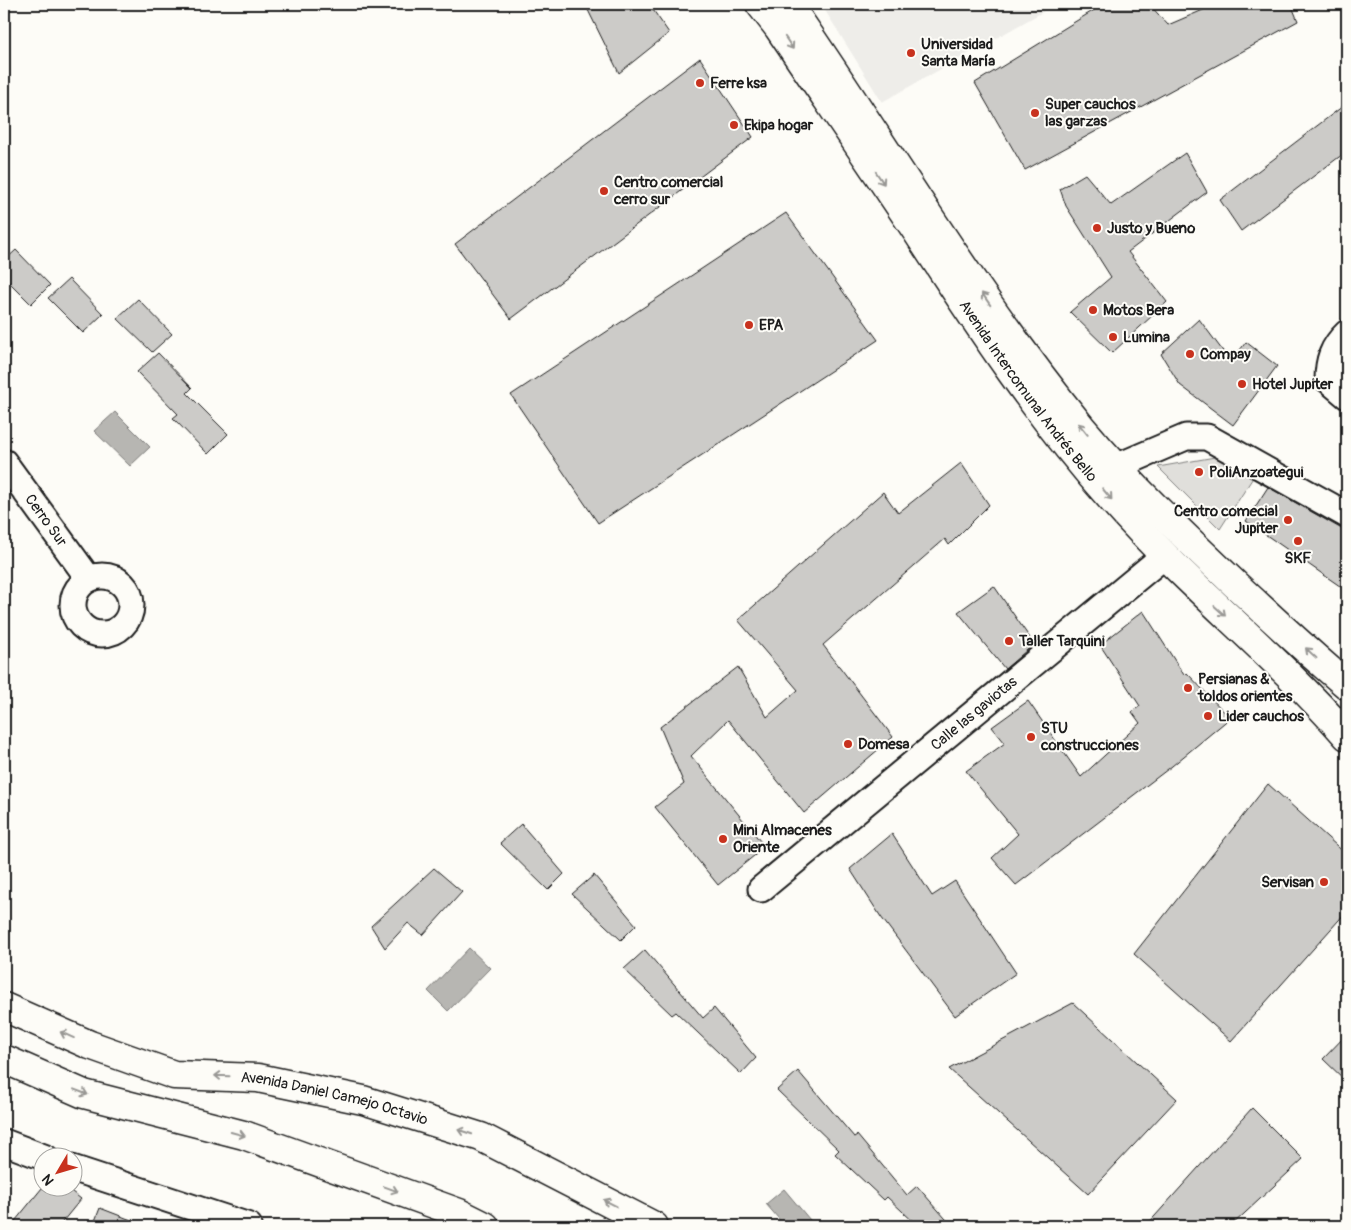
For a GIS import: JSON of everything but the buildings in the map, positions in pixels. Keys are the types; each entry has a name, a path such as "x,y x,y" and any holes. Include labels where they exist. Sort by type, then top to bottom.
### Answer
{"main road":[{"name":"Avenida Intercomunal Andrés Bello","path":"760,4 783,34 1005,367 1077,459 1164,556 1268,655 1347,736"},
{"name":"Avenida Intercomunal Andrés Bello","path":"788,4 942,237 991,307 1081,426 1116,467 1180,534 1347,685"},
{"name":"Avenida Daniel Camejo Octavio","path":"4,1008 90,1045 174,1075 258,1078 363,1100 481,1137 654,1226"},
{"path":"4,1059 84,1094 244,1135 459,1213 485,1226"}],"street":[{"path":"1347,333 1337,342 1328,363 1328,380 1347,396"},
{"path":"1116,467 1186,437 1207,437 1347,516"},
{"name":"Cerro Sur","path":"4,462 89,579"},
{"name":"Calle las gaviotas","path":"761,889 1164,556"},
{"path":"4,1142 32,1153"},
{"path":"82,1171 249,1226"}],"shaded area":[{"name":"Universidad Santa María","path":"821,4 1057,4 882,102"},
{"path":"115,412 150,447 130,466 94,431"},
{"path":"1215,457 1254,476 1220,529 1158,467"},
{"path":"469,948 490,968 448,1011 428,991"},
{"path":"784,1189 815,1226 785,1226 766,1204"}],"place":[{"name":"Universidad Santa María","path":"911,53"},
{"name":"Ferre ksa","path":"700,83"},
{"name":"Super cauchos las garzas","path":"1035,113"},
{"name":"Ekipa hogar","path":"734,125"},
{"name":"Centro comercial cerro sur","path":"604,191"},
{"name":"Justo y Bueno","path":"1097,228"},
{"name":"Motos Bera","path":"1093,310"},
{"name":"EPA","path":"749,325"},
{"name":"Lumina","path":"1113,337"},
{"name":"Compay","path":"1190,354"},
{"name":"Hotel Jupiter","path":"1242,384"},
{"name":"PoliAnzoategui","path":"1199,472"},
{"name":"Centro comecial Jupiter","path":"1288,520"},
{"name":"SKF","path":"1298,541"},
{"name":"Taller Tarquini","path":"1009,641"},
{"name":"Persianas & toldos orientes","path":"1188,688"},
{"name":"Lider cauchos","path":"1208,716"},
{"name":"STU construcciones","path":"1031,737"},
{"name":"Domesa","path":"848,744"},
{"name":"Mini Almacenes Oriente","path":"723,839"},
{"name":"Servisan","path":"1324,882"}]}
